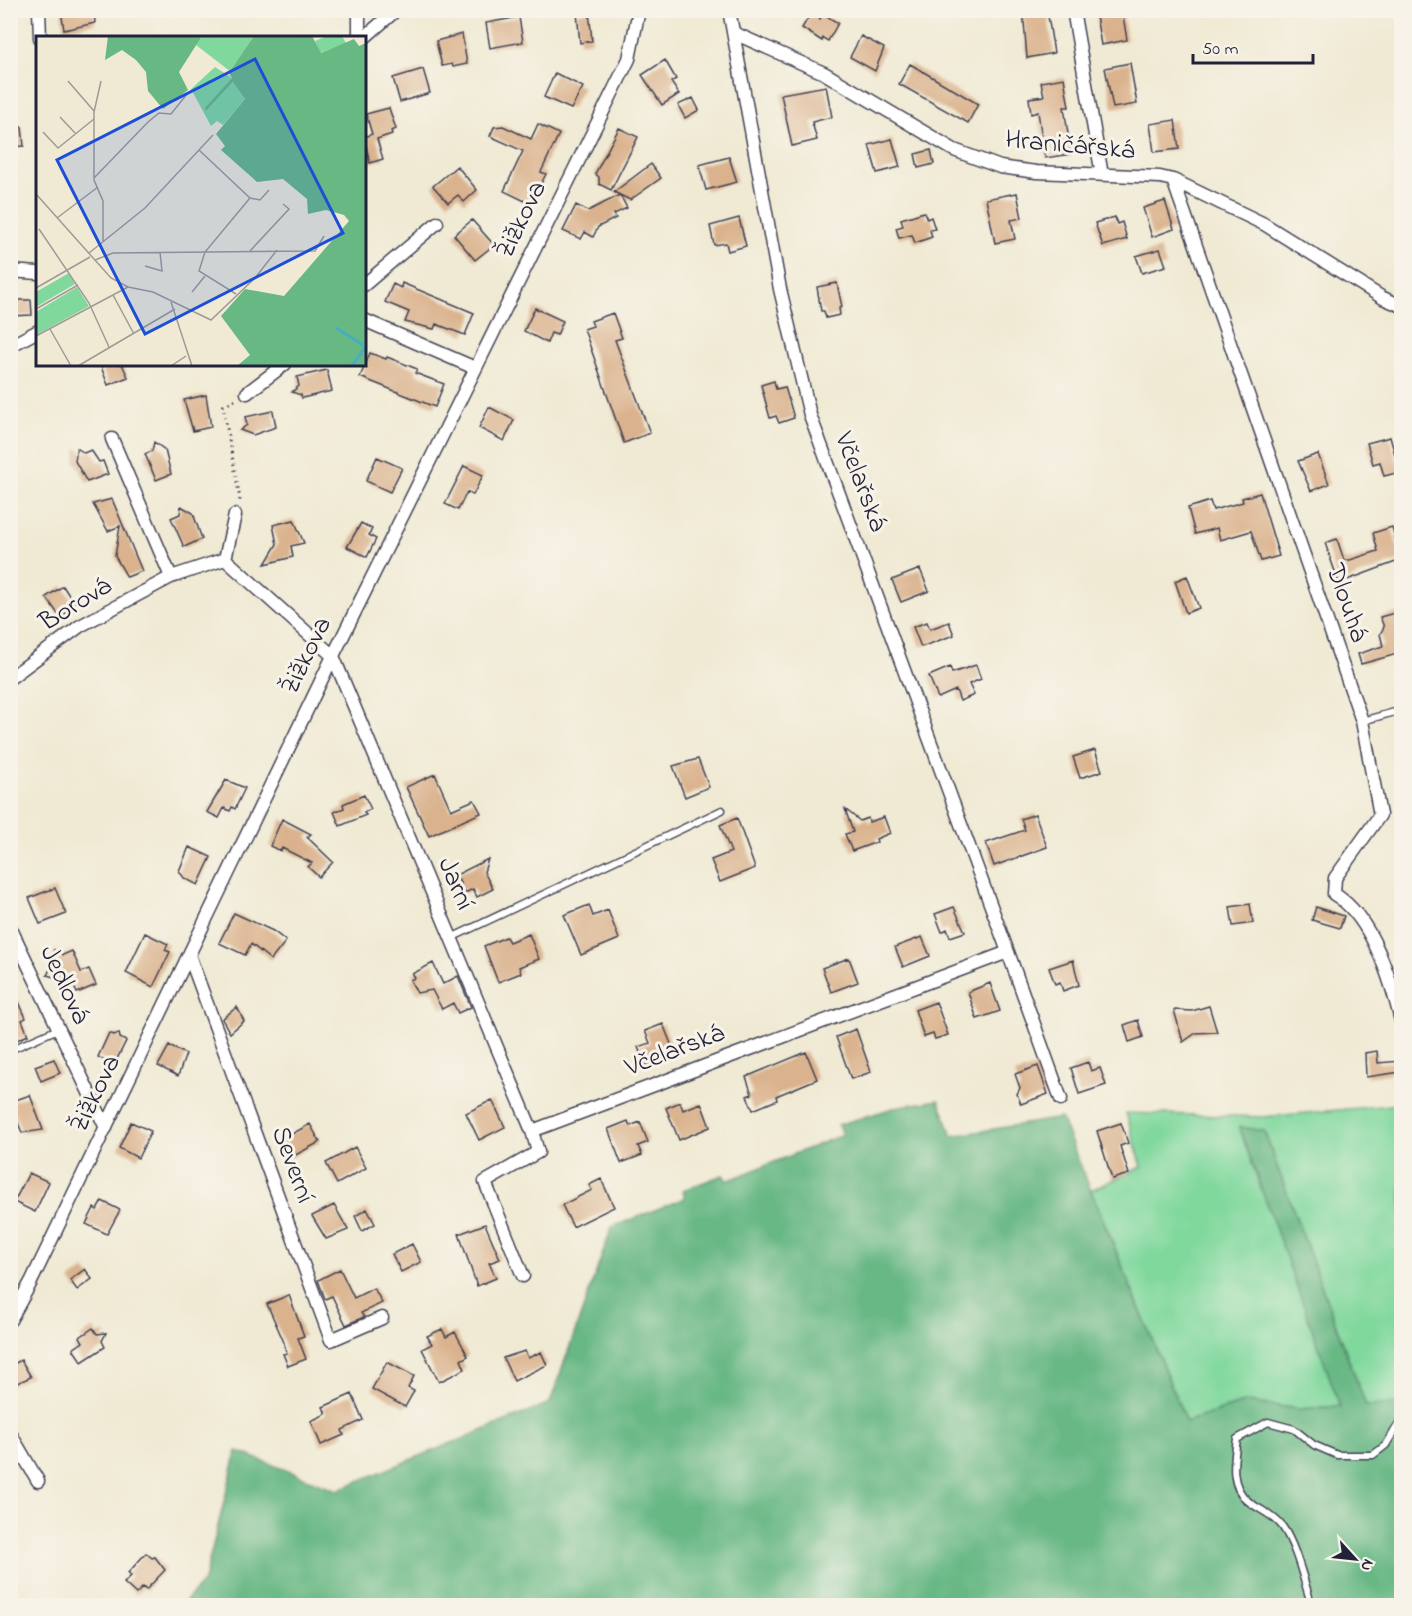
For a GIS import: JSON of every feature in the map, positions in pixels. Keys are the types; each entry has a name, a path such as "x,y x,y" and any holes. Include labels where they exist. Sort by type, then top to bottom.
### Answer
{"street":[{"path":"39,10 40,36"},
{"path":"359,10 359,36"},
{"path":"366,36 396,10"},
{"name":"Žižkova","path":"10,1320 106,1128 333,656 629,58 639,10"},
{"name":"Včelařská","path":"729,10 780,289 810,415 1061,1099"},
{"path":"1073,10 1102,175"},
{"name":"Hraničářská","path":"734,33 824,73 954,150 1000,167 1160,177 1173,180 1263,224 1383,298 1401,306"},
{"name":"Dlouhá","path":"1173,180 1362,721 1380,815 1335,878 1334,894 1349,903 1372,941 1393,985 1401,1025"},
{"path":"366,283 437,223"},
{"path":"10,271 36,273"},
{"path":"366,321 475,368"},
{"path":"10,346 36,333"},
{"path":"247,393 282,366"},
{"path":"112,439 171,577"},
{"path":"235,515 225,559 333,656"},
{"name":"Borová","path":"10,678 80,626 171,577 225,559"},
{"name":"Jarní","path":"333,656 532,1131"},
{"name":"Jedlová","path":"10,927 106,1128"},
{"name":"Včelařská","path":"532,1131 1008,952"},
{"name":"Severní","path":"189,955 331,1340 382,1318"},
{"path":"523,1276 485,1182 538,1152 532,1131"},
{"path":"10,1433 38,1481"}],"lane":[{"path":"1362,721 1401,711"},
{"path":"451,939 722,810"},
{"path":"10,1050 59,1029"},
{"path":"1312,1605 1282,1526 1264,1510 1248,1501 1238,1490 1233,1468 1237,1439 1268,1422 1294,1429 1314,1445 1337,1455 1373,1455 1386,1445 1401,1418"}],"path":[{"path":"235,515 240,500 223,406 247,393"},
{"path":"10,1600 13,1605"}],"green space":[{"path":"939,1100 952,1136 1061,1118 1186,1422 1246,1402 1299,1409 1340,1406 1239,1127 1264,1131 1366,1406 1401,1404 1401,1605 181,1606 204,1581 237,1451 337,1490 550,1403 612,1227 685,1198 683,1190 723,1175 727,1181 842,1135 838,1125 900,1106"},
{"path":"1401,1104 1401,1404 1366,1406 1264,1131 1239,1128 1341,1406 1299,1409 1246,1402 1186,1422 1091,1190 1142,1167 1126,1113 1264,1117"}],"building":[{"path":"61,10 94,10 95,23 64,30"},
{"path":"1023,10 1047,10 1054,53 1027,58"},
{"path":"1095,10 1122,10 1127,40 1101,45"},
{"path":"589,11 592,41 580,43 577,13"},
{"path":"811,13 820,19 823,14 838,23 828,41 823,38 822,41 802,28"},
{"path":"519,17 523,42 490,48 486,23"},
{"path":"462,34 467,64 453,67 452,64 442,66 436,41"},
{"path":"861,36 884,48 875,71 850,57"},
{"path":"665,60 676,79 671,82 679,94 662,105 642,75"},
{"path":"1130,63 1137,104 1113,108 1105,68"},
{"path":"910,64 978,104 968,123 899,84"},
{"path":"423,69 430,93 400,102 393,78"},
{"path":"555,73 583,87 571,109 544,97"},
{"path":"1064,78 1069,107 1064,107 1071,154 1045,158 1038,112 1031,114 1029,98 1044,96 1041,82"},
{"path":"826,86 832,117 812,122 817,140 792,146 781,94"},
{"path":"693,98 699,110 685,118 678,105"},
{"path":"389,108 396,129 391,131 392,134 377,139 383,159 370,163 366,136 372,134 366,114"},
{"path":"1175,120 1179,149 1154,152 1150,124"},
{"path":"538,124 559,134 541,172 546,174 531,204 504,191 523,151 490,136 494,127 503,126 531,139"},
{"path":"22,127 24,146 10,147 10,128"},
{"path":"619,128 638,137 611,190 599,184 599,177 595,174"},
{"path":"892,139 900,167 877,173 869,145"},
{"path":"931,150 934,164 918,168 915,154"},
{"path":"729,157 737,182 706,190 699,165"},
{"path":"651,164 661,178 630,200 614,192"},
{"path":"457,166 477,190 464,202 458,195 448,203 433,186"},
{"path":"1017,193 1022,218 1011,220 1015,239 995,243 986,199"},
{"path":"620,195 627,208 614,214 616,218 598,227 593,237 585,232 581,239 563,231 576,205 588,211"},
{"path":"1165,201 1174,229 1152,237 1143,208"},
{"path":"924,212 927,219 931,217 935,229 930,230 932,237 915,243 912,235 899,238 896,228 903,226 901,219"},
{"path":"1115,217 1117,224 1122,222 1127,239 1103,246 1095,223"},
{"path":"739,218 746,246 728,251 726,243 714,245 710,226"},
{"path":"472,220 494,245 475,260 454,235"},
{"path":"1160,249 1166,266 1142,273 1136,256"},
{"path":"402,283 474,313 465,335 436,324 434,329 405,322 409,312 385,302 393,284 401,288"},
{"path":"837,283 842,307 839,308 840,315 826,318 824,311 821,311 817,287"},
{"path":"10,300 31,300 32,315 10,316"},
{"path":"535,308 563,321 557,335 551,333 547,343 524,331"},
{"path":"613,313 622,338 615,340 650,433 624,443 584,329 593,326 591,321"},
{"path":"370,353 386,359 387,357 417,369 415,373 444,384 435,407 360,377"},
{"path":"101,366 123,366 128,377 108,385"},
{"path":"327,370 332,391 302,398 301,395 292,392 299,386 297,377"},
{"path":"774,381 776,389 785,387 794,418 779,423 776,416 770,418 761,385"},
{"path":"206,395 211,427 193,431 184,400"},
{"path":"489,407 514,420 504,441 479,428"},
{"path":"273,411 276,427 253,435 240,430 247,425 245,417"},
{"path":"1390,437 1400,472 1384,476 1380,462 1373,464 1367,443"},
{"path":"154,442 165,450 171,474 156,480 145,454 152,451"},
{"path":"77,448 84,453 91,450 99,462 103,461 108,474 87,482 75,461"},
{"path":"1318,454 1329,484 1311,491 1298,461"},
{"path":"377,457 402,468 390,492 366,481"},
{"path":"464,466 483,475 473,495 467,492 458,510 445,504"},
{"path":"1260,493 1279,556 1261,561 1251,531 1220,540 1217,528 1195,534 1188,508 1210,501 1213,510 1243,502 1242,498"},
{"path":"112,499 142,571 127,577 115,556 120,526 108,531 93,504"},
{"path":"181,506 193,513 202,539 184,547 171,518 180,514"},
{"path":"294,520 304,543 291,546 293,557 265,564 277,544 273,525"},
{"path":"361,523 372,529 369,535 376,539 367,557 347,547"},
{"path":"1392,527 1401,560 1339,583 1325,543 1337,539 1344,560 1350,560 1378,551 1373,533"},
{"path":"920,569 929,591 901,602 892,580"},
{"path":"1187,576 1199,608 1186,613 1175,581"},
{"path":"63,586 76,606 60,617 46,597"},
{"path":"1398,612 1401,622 1401,653 1361,664 1358,654 1383,646 1380,634 1384,627 1380,617"},
{"path":"927,622 930,629 949,622 954,635 921,647 913,627"},
{"path":"976,665 981,679 969,684 974,695 960,701 956,690 938,698 929,676 950,667 952,673"},
{"path":"1095,750 1102,771 1080,778 1073,757"},
{"path":"698,759 709,787 685,797 673,766"},
{"path":"435,774 451,810 474,800 481,813 429,836 406,787"},
{"path":"226,780 245,788 235,809 232,807 230,811 224,808 219,818 207,812"},
{"path":"364,795 371,809 364,812 366,815 340,826 334,812 344,808 343,804"},
{"path":"845,809 860,821 868,818 869,822 884,817 890,833 876,839 877,842 852,851 845,834 853,832"},
{"path":"1035,814 1047,847 994,866 986,843 1025,830 1021,819"},
{"path":"737,818 755,868 720,882 711,860 731,852 720,825"},
{"path":"282,819 311,834 307,837 333,862 319,877 308,867 312,863 282,848 281,851 270,846"},
{"path":"189,847 211,857 198,885 184,878 179,871"},
{"path":"488,859 484,872 493,889 477,897 473,889 465,893 456,875"},
{"path":"55,888 66,914 40,924 29,898"},
{"path":"1250,904 1253,923 1233,926 1230,907"},
{"path":"589,905 593,916 608,910 619,939 581,955 564,915"},
{"path":"954,907 965,932 950,937 947,929 942,932 935,914"},
{"path":"1316,907 1344,916 1340,928 1312,920"},
{"path":"234,913 273,931 286,941 271,960 251,944 245,955 219,943"},
{"path":"145,933 168,944 165,950 170,952 153,987 126,973"},
{"path":"529,934 539,959 519,967 521,973 498,982 484,946 506,937 509,942"},
{"path":"922,937 930,956 903,967 895,947"},
{"path":"54,950 63,955 72,951 81,972 89,969 96,985 77,993 70,978 60,983 57,978 47,975 52,966"},
{"path":"849,958 858,982 831,992 822,968"},
{"path":"1073,960 1079,985 1063,991 1060,982 1055,984 1049,968"},
{"path":"433,963 443,984 458,976 471,1007 458,1013 453,1003 442,1009 432,990 417,993 410,980 415,978 412,974"},
{"path":"10,982 26,1018 22,1020 28,1035 10,1043"},
{"path":"990,983 1000,1011 977,1019 968,992"},
{"path":"936,1002 948,1035 935,1039 933,1034 924,1037 915,1010"},
{"path":"1209,1006 1217,1032 1196,1033 1183,1042 1174,1010 1192,1011"},
{"path":"237,1007 244,1021 230,1033 222,1019"},
{"path":"1138,1020 1143,1037 1129,1042 1124,1025"},
{"path":"663,1024 675,1054 645,1066 638,1047 650,1043 645,1031"},
{"path":"856,1029 871,1072 851,1079 836,1037"},
{"path":"109,1033 114,1035 119,1033 120,1038 126,1041 114,1065 98,1057"},
{"path":"169,1046 186,1054 178,1076 158,1066"},
{"path":"1377,1051 1378,1063 1401,1061 1401,1072 1366,1077 1365,1053"},
{"path":"806,1052 817,1079 776,1096 777,1100 753,1110 747,1096 752,1094 746,1077"},
{"path":"54,1059 60,1073 41,1081 35,1066"},
{"path":"1088,1062 1091,1071 1100,1068 1106,1085 1079,1094 1071,1068"},
{"path":"1038,1066 1048,1094 1021,1104 1017,1094 1020,1088 1015,1074"},
{"path":"30,1095 43,1130 22,1133 10,1102"},
{"path":"492,1100 505,1127 479,1140 466,1113"},
{"path":"680,1102 683,1110 701,1103 710,1127 679,1140 666,1108"},
{"path":"628,1121 630,1126 640,1122 648,1142 638,1146 642,1155 621,1163 608,1129"},
{"path":"131,1122 151,1131 138,1158 119,1148"},
{"path":"1121,1123 1128,1143 1120,1146 1129,1174 1112,1179 1097,1131"},
{"path":"310,1124 320,1142 288,1159 279,1141"},
{"path":"355,1147 366,1168 337,1184 326,1163"},
{"path":"29,1173 49,1182 35,1212 14,1202"},
{"path":"601,1179 614,1207 573,1227 562,1205 592,1190 589,1185"},
{"path":"102,1201 120,1210 107,1234 86,1224 94,1208 97,1210"},
{"path":"334,1205 348,1230 326,1239 312,1216"},
{"path":"367,1209 375,1224 362,1231 355,1216"},
{"path":"485,1224 500,1259 489,1263 496,1278 477,1286 459,1234"},
{"path":"412,1244 421,1262 401,1272 392,1254"},
{"path":"85,1269 92,1279 77,1290 70,1280"},
{"path":"340,1269 354,1298 374,1288 382,1303 361,1313 364,1317 346,1325 332,1296 325,1299 318,1280"},
{"path":"289,1295 304,1336 298,1338 306,1359 288,1366 283,1354 287,1353 283,1340 267,1304"},
{"path":"93,1328 97,1334 106,1333 102,1341 105,1347 82,1362 73,1349 83,1342 80,1337"},
{"path":"442,1329 446,1337 455,1332 468,1356 461,1360 465,1369 439,1382 422,1349 432,1344 427,1336"},
{"path":"525,1351 528,1358 541,1352 547,1365 514,1381 503,1358"},
{"path":"21,1360 31,1377 10,1386 10,1366"},
{"path":"387,1362 414,1376 408,1388 414,1391 405,1407 372,1389"},
{"path":"352,1394 363,1420 342,1430 344,1435 321,1445 311,1421 326,1414 323,1407"},
{"path":"146,1553 152,1558 155,1557 165,1570 146,1590 143,1587 136,1594 124,1583 131,1576 128,1573"}]}
